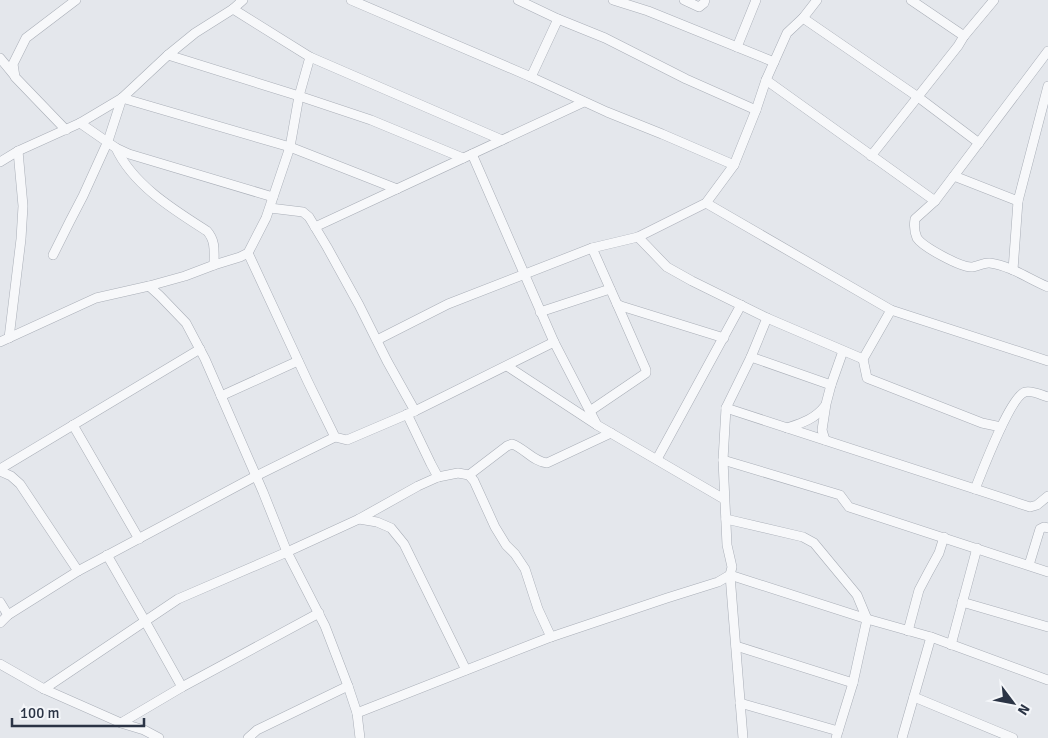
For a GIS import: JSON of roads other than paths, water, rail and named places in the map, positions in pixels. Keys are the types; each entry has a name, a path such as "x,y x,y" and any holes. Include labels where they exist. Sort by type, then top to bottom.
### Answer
{"street":[{"path":"15,76 13,64 26,38 76,0"},
{"path":"0,162 80,124 122,98 195,32 233,9 243,0"},
{"path":"351,0 734,165"},
{"path":"518,0 605,38 756,110"},
{"path":"613,0 648,11 774,62"},
{"path":"684,0 699,7 705,0"},
{"path":"737,47 756,0"},
{"path":"377,340 448,304 592,248 638,237 706,203 734,165 766,80 787,33 803,18 817,0"},
{"path":"911,0 964,36"},
{"path":"871,156 994,0"},
{"path":"233,9 310,57 502,140"},
{"path":"531,77 558,18"},
{"path":"803,18 918,97 979,143"},
{"path":"1048,51 935,201 915,219 914,228 917,238 924,245 962,266 972,267 988,263 1013,270 1048,287"},
{"path":"168,55 371,120 463,158"},
{"path":"4,340 96,298 185,276 248,253 253,247 270,208 290,147 310,57"},
{"path":"0,58 66,130"},
{"path":"766,80 935,201"},
{"path":"1013,270 1018,201 1048,86"},
{"path":"53,255 108,141 122,98"},
{"path":"122,98 290,147 397,189"},
{"path":"315,227 584,102"},
{"path":"80,124 128,154 273,197"},
{"path":"116,148 124,165 153,194 211,235 215,247 214,265"},
{"path":"4,340 21,239 23,206 18,152"},
{"path":"472,154 540,312 597,425"},
{"path":"954,176 1018,201"},
{"path":"706,203 891,310 1048,361"},
{"path":"270,208 303,212 309,217 377,340 411,412 438,477"},
{"path":"638,237 667,267 692,281 767,318 863,359"},
{"path":"590,410 646,373 592,248"},
{"path":"248,253 335,437"},
{"path":"149,286 186,323 200,348 287,552 319,613 357,713 360,738"},
{"path":"540,312 610,289"},
{"path":"617,304 681,326 724,338"},
{"path":"657,459 741,306"},
{"path":"891,310 863,359 867,378 982,423 1001,427"},
{"path":"743,738 730,575 732,567 724,499 723,460 726,408 751,357 767,318"},
{"path":"0,624 8,615 78,571 256,476 335,437 347,440 411,412 554,342"},
{"path":"0,470 200,348"},
{"path":"825,440 822,430 826,404 843,351"},
{"path":"751,357 831,385"},
{"path":"221,396 298,361"},
{"path":"506,366 597,425 724,499"},
{"path":"975,489 1001,427 1014,402 1025,392 1048,396"},
{"path":"787,428 804,423 818,415 826,404"},
{"path":"726,408 1030,507 1037,505 1048,496"},
{"path":"73,426 138,539"},
{"path":"469,475 512,444 541,462 547,463 611,433"},
{"path":"723,460 840,495 849,507 1048,572"},
{"path":"0,470 20,484 78,571"},
{"path":"44,689 178,599 359,519 438,477 458,473 469,475 474,480 506,545 525,569 538,609 551,637"},
{"path":"359,519 377,522 391,528 404,544 466,670"},
{"path":"726,519 803,538 814,543 857,595 867,620 852,683 837,734 740,703"},
{"path":"1028,565 1040,529 1048,528"},
{"path":"908,631 920,590 939,553 944,537"},
{"path":"951,645 977,548"},
{"path":"107,555 182,687"},
{"path":"357,713 551,637 718,582 730,575 867,620 931,638 1048,680"},
{"path":"0,602 8,615"},
{"path":"962,602 1048,627"},
{"path":"121,723 182,687 319,613"},
{"path":"902,738 931,638"},
{"path":"736,646 852,683"},
{"path":"0,664 44,689 159,738"},
{"path":"248,738 257,730 348,686"},
{"path":"914,697 1013,738"}]}
